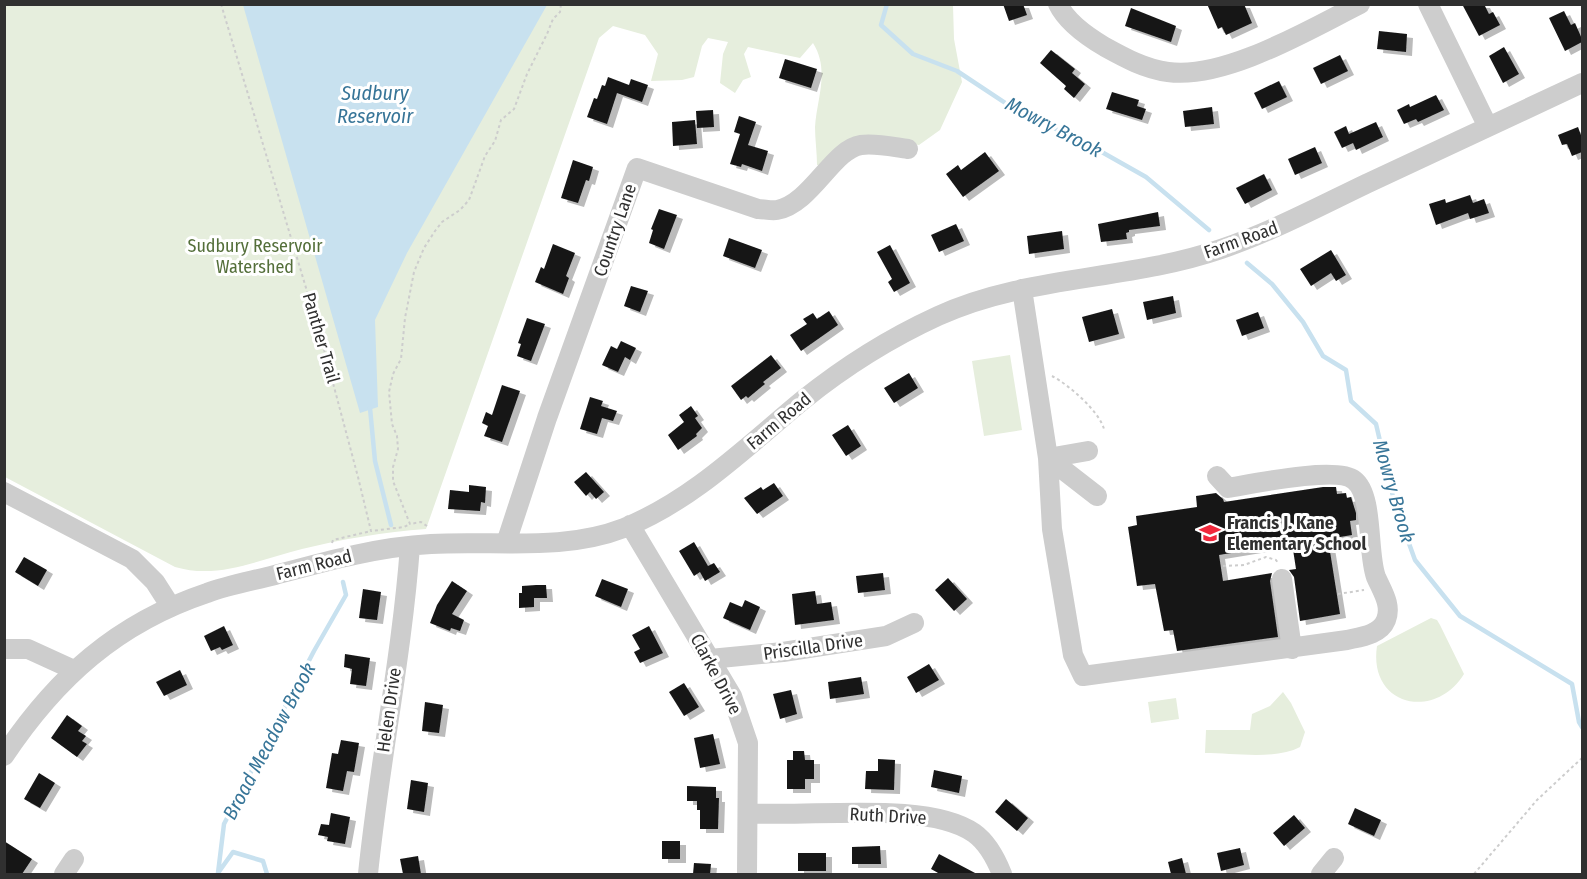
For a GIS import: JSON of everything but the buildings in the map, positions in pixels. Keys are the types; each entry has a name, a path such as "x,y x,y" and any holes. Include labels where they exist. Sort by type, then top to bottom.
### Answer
{"street":[{"path":"1058,4 1061,11 1087,36 1131,62 1169,72 1205,71 1245,59 1360,4"},
{"path":"1428,4 1488,127"},
{"name":"Farm Road","path":"4,756 48,697 74,670 120,634 171,607 207,592 332,559 410,546 459,543 556,543 588,539 630,525 676,501 702,483 810,395 881,346 968,303 998,294 1157,266 1219,250 1308,213 1582,83"},
{"name":"Country Lane","path":"506,543 547,418 637,168 758,209 777,210 797,201 846,151 860,145 908,149"},
{"path":"1022,290 1048,458 1052,529 1073,655 1083,676 1292,649 1369,635 1381,628 1386,620 1388,608 1374,568 1364,495 1354,480 1337,474 1228,488 1217,476"},
{"path":"1048,458 1088,451"},
{"path":"1048,458 1097,496"},
{"path":"4,492 132,560 155,582 171,607"},
{"name":"Clarke Drive","path":"630,525 732,696 748,743 747,874"},
{"name":"Helen Drive","path":"368,874 406,599 410,546"},
{"path":"1282,579 1292,649"},
{"name":"Priscilla Drive","path":"710,659 783,652 886,636 914,622"},
{"path":"4,649 28,649 74,670"},
{"name":"Ruth Drive","path":"748,813 776,815 911,814 949,820 975,834 995,856 1002,874"},
{"path":"1321,874 1334,858"}],"path":[{"name":"Panther Trail","path":"221,4 321,338 370,531 421,522 429,528"},
{"path":"410,524 393,481 398,436 392,424 389,392 393,374 402,359 405,318 414,272 435,231 442,222 460,210 469,200 485,156 495,141 501,120 514,109 527,74 553,19 560,12 561,4"},
{"path":"1051,376 1073,390 1101,419 1104,429"},
{"path":"1324,550 1371,542"},
{"path":"1223,566 1244,565 1270,557 1280,565 1282,579"},
{"path":"1338,594 1381,587"},
{"path":"1474,874 1537,800 1582,758"}],"green space":[{"name":"Sudbury Reservoir Watershed","path":"4,5 953,5 954,39 962,82 940,130 919,145 896,142 827,167 817,165 815,127 822,74 821,63 813,43 800,58 748,47 744,54 751,77 743,80 735,93 720,83 723,54 728,42 708,38 702,46 694,77 682,80 651,81 658,54 645,35 613,26 599,38 426,529 333,542 223,570 191,570 175,567 5,477"},
{"path":"1010,355 1022,430 984,436 972,361"},
{"path":"1431,618 1437,620 1440,625 1464,674 1451,689 1436,698 1421,702 1406,700 1393,693 1383,682 1377,666 1377,646"},
{"path":"1283,692 1305,732 1300,747 1267,755 1205,753 1206,730 1250,730 1252,714 1270,706"},
{"path":"1176,698 1179,719 1151,723 1148,702"}],"water":[{"name":"Sudbury Reservoir","path":"243,5 547,5 407,253 375,320 378,407 360,413"}],"waterway":[{"name":"Mowry Brook","path":"887,4 881,25 913,54 957,71 1025,116 1077,138 1146,177 1209,230"},
{"name":"Mowry Brook","path":"1247,263 1272,284 1303,322 1323,356 1346,370 1351,401 1376,424 1395,505 1415,560 1460,616 1572,684 1582,727"},
{"name":"Broad Meadow Brook","path":"370,408 375,461 391,525"},
{"name":"Broad Meadow Brook","path":"267,874 263,861 233,852 218,873 224,824 314,651 346,595 343,582"}],"place":[{"name":"Francis J. Kane Elementary School","path":"1210,533"}]}
